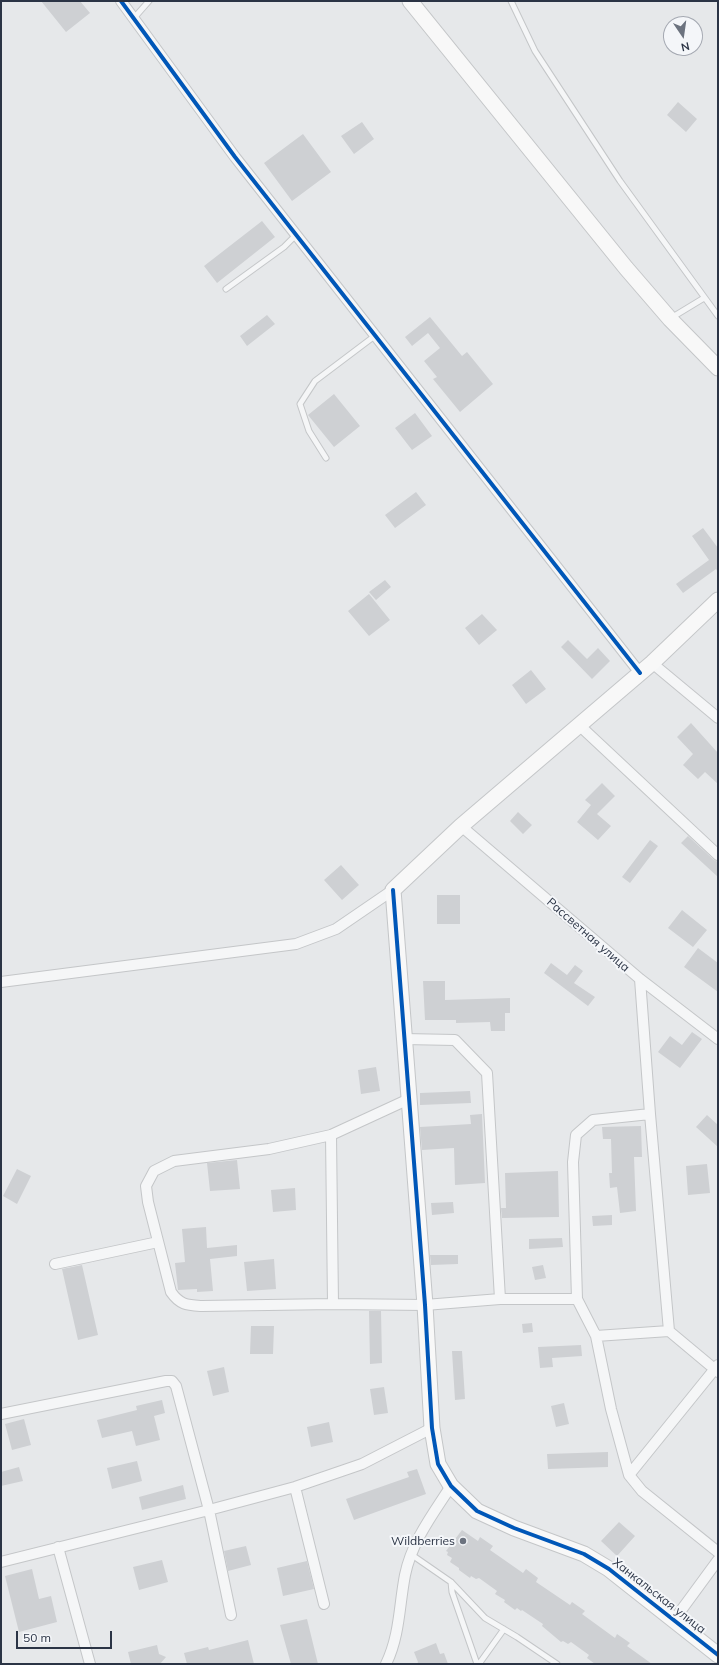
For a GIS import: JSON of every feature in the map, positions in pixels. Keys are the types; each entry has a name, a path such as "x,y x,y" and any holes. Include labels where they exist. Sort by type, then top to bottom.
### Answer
{"street":[{"path":"120,1 235,157 640,673"},
{"path":"410,1 621,262 670,319 718,368"},
{"path":"1,982 296,944 336,929 393,890 461,826 640,673 718,600"},
{"path":"652,662 718,718"},
{"path":"580,724 718,854"},
{"name":"Рассветная улица","path":"461,826 640,979 718,1039"},
{"name":"Ханкальская улица","path":"393,890 425,1305 432,1428 438,1464 451,1486 476,1511 514,1528 584,1554 609,1569 718,1655"},
{"path":"640,979 669,1332"},
{"path":"404,1039 455,1040 487,1073 500,1299"},
{"path":"409,1099 331,1135 269,1149 174,1161 154,1171 146,1186 148,1202 171,1292 177,1301 188,1305 202,1306 333,1304 425,1305 500,1299 577,1299"},
{"path":"650,1114 593,1120 576,1136 573,1162 577,1299 596,1336 611,1409 630,1475 642,1491 718,1552"},
{"path":"331,1135 333,1304"},
{"path":"55,1264 158,1242"},
{"path":"596,1336 669,1332 717,1369 630,1475"},
{"path":"1,1414 172,1381 176,1386 209,1510 231,1615"},
{"path":"1,1562 209,1510 295,1486 362,1464 432,1428"},
{"path":"295,1486 324,1604"},
{"path":"387,1663 393,1649 405,1574 419,1535 451,1486"},
{"path":"58,1547 90,1664"},
{"path":"674,1620 718,1560"}],"lane":[{"path":"134,18 149,1"},
{"path":"511,1 539,58 620,181 718,316"},
{"path":"226,289 284,247 296,235"},
{"path":"670,319 704,298"},
{"path":"326,458 309,431 300,404 315,381 376,335"},
{"path":"412,1555 451,1582 486,1618 556,1664"},
{"path":"451,1582 452,1592 478,1664"},
{"path":"478,1664 504,1629"}],"building":[{"path":"41,1 80,1 90,13 66,32"},
{"path":"678,102 697,119 686,132 667,115"},
{"path":"362,122 374,139 354,154 341,136"},
{"path":"303,134 331,172 292,201 264,163"},
{"path":"262,221 275,237 217,283 204,266"},
{"path":"267,315 275,324 247,346 240,336"},
{"path":"430,317 462,356 467,352 493,384 460,412 433,379 437,377 424,361 440,348 428,333 412,346 405,337"},
{"path":"334,394 360,426 334,447 308,415"},
{"path":"415,413 432,436 412,450 395,428"},
{"path":"416,492 426,505 395,528 385,515"},
{"path":"703,528 718,548 718,572 716,569 683,593 676,584 709,560 692,536"},
{"path":"385,580 391,587 376,600 369,592"},
{"path":"369,594 390,620 369,636 348,611"},
{"path":"482,614 497,630 479,645 465,628"},
{"path":"568,640 587,659 598,648 610,661 592,679 561,647"},
{"path":"531,670 546,689 526,704 512,685"},
{"path":"691,723 718,753 718,784 705,772 698,779 683,765 693,754 677,737"},
{"path":"602,783 615,796 597,814 611,826 598,840 577,822 591,805 585,800"},
{"path":"518,812 532,825 523,834 510,821"},
{"path":"688,836 718,862 718,877 681,843"},
{"path":"650,840 658,846 630,883 622,877"},
{"path":"341,865 359,885 342,900 324,880"},
{"path":"437,895 460,895 460,924 437,924"},
{"path":"682,910 707,930 693,947 668,928"},
{"path":"698,948 718,963 718,992 684,967"},
{"path":"551,963 567,975 575,965 583,971 574,983 595,997 588,1006 544,973"},
{"path":"423,981 445,981 445,1000 510,998 510,1013 505,1013 505,1031 491,1031 490,1022 456,1023 456,1020 425,1020"},
{"path":"692,1032 702,1039 680,1068 658,1052 670,1036 682,1045"},
{"path":"376,1067 380,1091 361,1094 358,1070"},
{"path":"470,1091 471,1103 420,1105 420,1093"},
{"path":"482,1114 485,1183 455,1185 454,1148 422,1150 420,1127 471,1124 470,1115"},
{"path":"707,1115 718,1125 718,1147 696,1127"},
{"path":"641,1126 642,1157 634,1157 636,1211 620,1213 617,1187 610,1188 609,1173 612,1173 611,1139 603,1139 602,1127"},
{"path":"237,1160 240,1189 210,1191 207,1163"},
{"path":"707,1164 710,1193 688,1195 686,1166"},
{"path":"17,1169 31,1176 17,1204 3,1196"},
{"path":"558,1171 559,1217 502,1218 501,1208 506,1208 505,1173"},
{"path":"295,1188 296,1210 273,1212 271,1190"},
{"path":"453,1202 454,1213 432,1215 431,1203"},
{"path":"612,1215 612,1225 593,1226 592,1216"},
{"path":"206,1227 207,1248 237,1245 237,1256 210,1259 213,1291 197,1292 197,1289 178,1290 175,1263 185,1262 182,1229"},
{"path":"562,1238 563,1247 529,1249 529,1239"},
{"path":"430,1255 458,1255 458,1264 431,1265"},
{"path":"274,1259 276,1289 247,1291 244,1262"},
{"path":"82,1265 98,1335 78,1340 62,1269"},
{"path":"543,1265 546,1278 535,1280 532,1267"},
{"path":"369,1311 381,1311 382,1363 370,1364"},
{"path":"532,1323 533,1332 523,1333 522,1324"},
{"path":"251,1326 274,1326 273,1354 250,1354"},
{"path":"581,1345 582,1356 552,1358 553,1367 540,1368 538,1347"},
{"path":"452,1351 462,1351 465,1399 455,1400"},
{"path":"224,1367 229,1392 213,1396 207,1371"},
{"path":"384,1387 388,1413 374,1415 370,1389"},
{"path":"162,1400 165,1413 154,1416 160,1440 136,1446 132,1431 102,1438 97,1420 137,1410 136,1406"},
{"path":"564,1403 569,1424 556,1427 551,1406"},
{"path":"24,1419 31,1445 12,1450 5,1424"},
{"path":"329,1422 333,1442 311,1447 307,1427"},
{"path":"608,1452 608,1467 548,1469 547,1454"},
{"path":"137,1461 142,1481 112,1489 107,1468"},
{"path":"19,1467 23,1481 1,1486 1,1472"},
{"path":"417,1469 426,1494 354,1520 346,1499 409,1477 407,1472"},
{"path":"183,1485 186,1499 142,1510 139,1497"},
{"path":"619,1522 635,1536 617,1556 601,1541"},
{"path":"462,1530 478,1541 480,1537 493,1546 490,1550 523,1573 526,1569 538,1578 536,1582 570,1605 572,1602 585,1611 582,1614 615,1638 617,1634 630,1643 627,1646 652,1664 595,1664 587,1658 589,1655 571,1642 568,1644 563,1641 561,1642 542,1626 543,1624 522,1610 521,1611 517,1608 515,1610 504,1602 505,1600 495,1594 497,1591 479,1578 476,1579 471,1576 470,1578 450,1562 452,1558 447,1555 448,1552 446,1551"},
{"path":"246,1546 251,1565 228,1571 224,1551"},
{"path":"162,1560 168,1582 139,1590 133,1567"},
{"path":"307,1561 314,1589 283,1596 277,1568"},
{"path":"32,1569 39,1599 51,1596 57,1622 19,1632 5,1576"},
{"path":"307,1619 318,1664 291,1664 280,1625"},
{"path":"248,1640 254,1664 187,1664 184,1653 208,1647 209,1650"},
{"path":"436,1643 440,1654 444,1653 448,1664 417,1664 418,1662 414,1652"},
{"path":"157,1645 159,1654 166,1657 160,1664 131,1664 128,1652"}],"cycle path":[{"path":"121,1 235,157 640,673"},
{"path":"393,890 425,1305 432,1428 438,1464 451,1486 477,1511 514,1528 584,1554 609,1569 718,1655"}],"place":[{"name":"Wildberries","path":"463,1541"}]}
